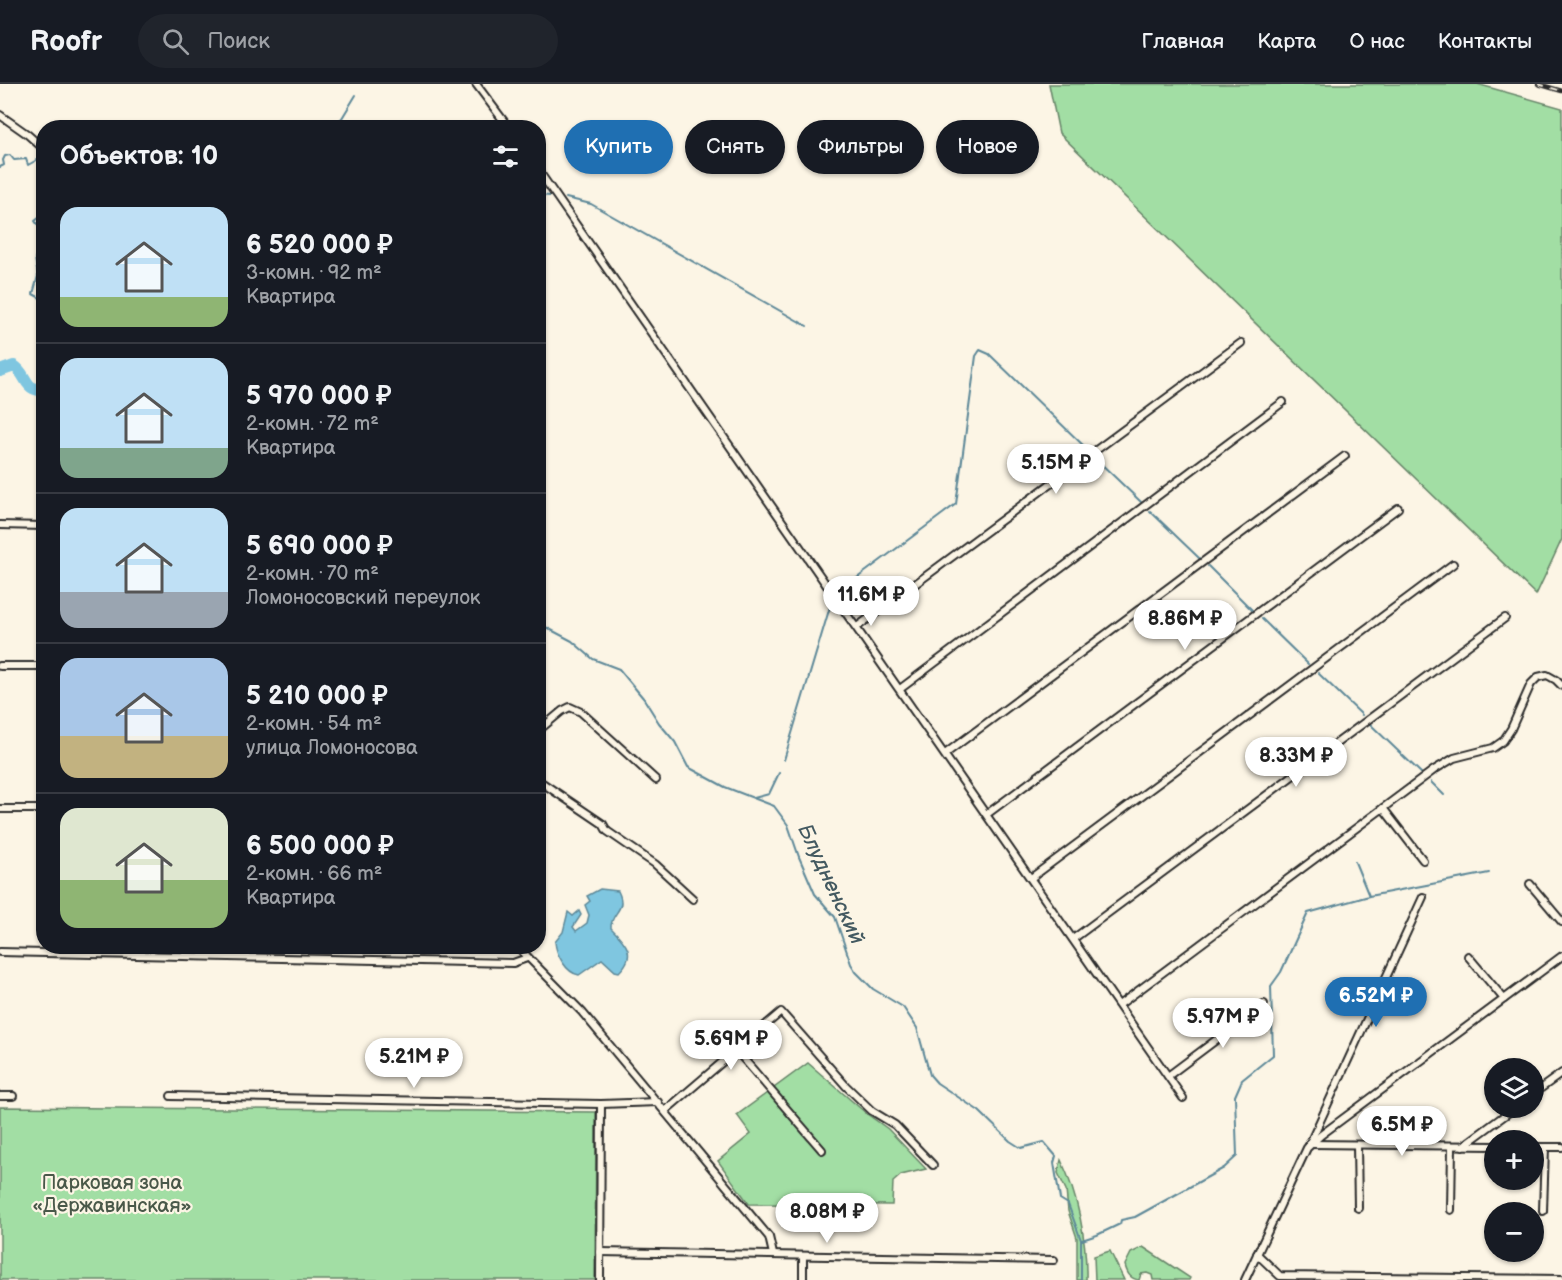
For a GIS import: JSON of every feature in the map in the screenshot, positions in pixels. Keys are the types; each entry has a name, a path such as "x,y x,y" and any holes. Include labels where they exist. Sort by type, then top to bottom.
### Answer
{"street":[{"path":"476,84 503,120"},
{"path":"0,115 36,141"},
{"path":"546,181 1184,1098"},
{"path":"857,627 1242,343"},
{"path":"900,689 1283,402"},
{"path":"945,754 1345,456"},
{"path":"987,814 1398,508"},
{"path":"0,525 36,526"},
{"path":"1031,878 1453,564"},
{"path":"1073,939 1505,618"},
{"path":"0,666 36,666"},
{"path":"1119,1005 1434,770 1454,758 1493,748 1503,741 1511,729 1531,684 1538,678 1547,675 1562,686"},
{"path":"546,724 570,707 581,712 656,780"},
{"path":"546,785 603,824 607,831 655,864 693,899"},
{"path":"1383,808 1423,860"},
{"path":"0,809 36,809"},
{"path":"1530,884 1562,922"},
{"path":"1245,1280 1423,897"},
{"path":"0,952 36,953"},
{"path":"93,954 513,963 527,958"},
{"path":"524,954 582,1012 658,1102 769,1237 773,1254"},
{"path":"1468,956 1504,999"},
{"path":"1309,1146 1562,956"},
{"path":"1168,1076 1264,1004"},
{"path":"665,1111 781,1012 846,1086 872,1111 895,1125 933,1165"},
{"path":"736,1050 822,1150"},
{"path":"1544,1086 1562,1073"},
{"path":"0,1096 13,1096"},
{"path":"171,1096 601,1104 658,1102"},
{"path":"600,1280 601,1104"},
{"path":"1462,1146 1501,1118"},
{"path":"1357,1145 1358,1208"},
{"path":"1309,1146 1484,1146"},
{"path":"1451,1210 1452,1146"},
{"path":"1543,1202 1545,1147 1562,1147"},
{"path":"600,1252 1054,1260"},
{"path":"1257,1254 1280,1276 1297,1278 1562,1279"},
{"path":"802,1280 803,1256"}],"green space":[{"path":"1049,84 1477,84 1562,108 1562,539 1536,595 1059,133"},
{"path":"808,1063 888,1129 926,1169 901,1175 893,1182 892,1205 749,1204 718,1161 751,1134 737,1115"},
{"name":"Парковая зона «Державинская»","path":"0,1107 596,1112 595,1280 0,1280"},
{"path":"1061,1160 1080,1218 1085,1249 1086,1280 1077,1280 1077,1238 1068,1211 1066,1190 1058,1173"},
{"path":"1143,1247 1190,1278 1189,1280 1153,1280 1152,1275 1147,1273 1141,1274 1139,1280 1131,1277 1125,1265 1131,1253"},
{"path":"1110,1251 1124,1280 1095,1280 1094,1256"}],"water":[{"path":"600,889 618,891 621,898 620,907 613,918 611,928 625,943 629,954 628,960 619,972 602,959 579,975 574,974 562,962 555,942 563,932 568,912 573,916 579,911 581,915 573,927 576,931 587,923 589,915 585,905 590,901 587,896"}],"waterway":[{"path":"340,120 356,95"},
{"path":"0,167 4,165 5,156 10,155 14,160 26,159 28,165 36,160"},
{"path":"546,196 550,196"},
{"path":"566,198 591,204 807,326"},
{"path":"36,256 36,264"},
{"path":"36,283 33,294 36,296"},
{"path":"841,590 956,504 976,356 980,350 989,354 1088,450"},
{"path":"0,371 14,366 21,372 27,383 36,389"},
{"path":"1096,459 1141,502"},
{"path":"1150,511 1199,558"},
{"path":"1208,566 1253,611"},
{"path":"784,760 832,600"},
{"path":"1262,619 1308,664"},
{"name":"Блудненский","path":"546,627 572,641 593,659 619,669 675,742 688,767 725,787 774,806 788,825 815,894 835,917 851,964 873,989 903,1007 917,1028 930,1075 937,1083 979,1111 1010,1141 1021,1148 1044,1142 1056,1156 1054,1163 1060,1199 1068,1204 1081,1240 1081,1280"},
{"path":"1318,673 1362,715"},
{"path":"1370,724 1421,773"},
{"path":"754,798 769,794 779,773"},
{"path":"1431,782 1444,795"},
{"path":"1082,1240 1120,1224 1121,1220 1135,1217 1224,1168 1237,1156 1235,1096 1242,1080 1273,1055 1271,986 1281,972 1308,913 1369,896 1355,862"},
{"path":"1369,896 1489,873"}],"railway":[{"path":"1538,84 1562,91"}]}
